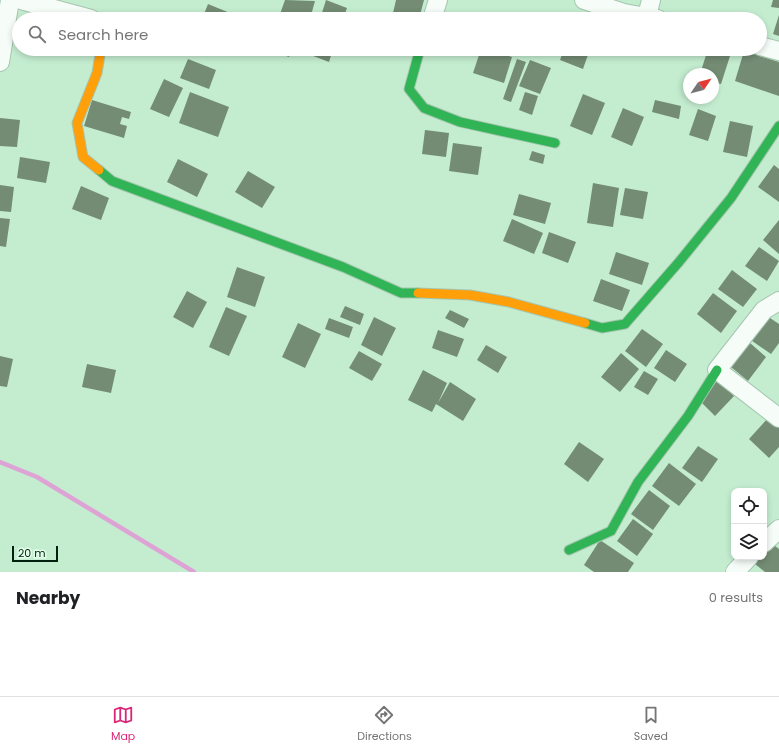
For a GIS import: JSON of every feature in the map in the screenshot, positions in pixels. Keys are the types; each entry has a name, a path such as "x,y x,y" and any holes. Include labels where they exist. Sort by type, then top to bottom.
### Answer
{"street":[{"path":"0,62 10,0"},
{"path":"21,0 65,12"},
{"path":"434,12 438,0"},
{"path":"584,0 621,12"},
{"path":"767,48 779,51"},
{"path":"99,56 97,73 77,124 83,157 112,181 343,266 401,293 470,295 509,302 602,328 625,324 679,262 731,198 779,126"},
{"path":"418,56 409,89 424,108 460,122 555,143"},
{"path":"569,550 611,531 638,482 688,416 717,370 764,310 779,300"},
{"path":"717,370 779,418"},
{"path":"767,540 779,529"},
{"path":"735,572 746,560"}],"building":[{"path":"285,0 315,1 312,12 281,12"},
{"path":"326,0 347,8 346,12 322,12"},
{"path":"396,0 424,0 421,12 393,12"},
{"path":"773,0 779,0 779,8 771,7"},
{"path":"208,4 228,12 205,12"},
{"path":"779,15 779,36 773,34"},
{"path":"313,56 331,56 329,62"},
{"path":"479,56 512,57 504,83 473,73"},
{"path":"561,56 588,56 583,69 560,60"},
{"path":"706,56 730,56 721,84 719,84 719,68 702,68"},
{"path":"742,56 760,56 779,62 779,96 735,81"},
{"path":"188,59 216,70 209,89 180,78"},
{"path":"517,59 526,62 511,102 503,99"},
{"path":"530,60 551,68 540,94 519,86"},
{"path":"164,79 183,88 169,117 150,109"},
{"path":"190,92 229,107 218,137 179,123"},
{"path":"525,92 538,96 532,115 519,110"},
{"path":"583,94 605,103 592,135 570,126"},
{"path":"92,100 131,112 129,119 122,117 120,124 127,126 124,138 84,126"},
{"path":"655,100 681,106 679,119 652,112"},
{"path":"623,108 644,117 632,146 611,137"},
{"path":"698,109 716,116 708,141 689,135"},
{"path":"0,118 20,120 17,147 0,146"},
{"path":"730,121 753,126 747,157 723,152"},
{"path":"425,130 449,133 446,157 422,154"},
{"path":"453,143 482,147 478,175 449,171"},
{"path":"532,151 545,155 543,164 529,160"},
{"path":"20,157 50,162 46,183 17,178"},
{"path":"178,159 208,174 197,197 167,182"},
{"path":"774,165 779,169 779,202 758,187"},
{"path":"248,171 275,187 262,208 235,192"},
{"path":"593,183 619,188 613,227 587,223"},
{"path":"0,185 14,187 11,212 0,211"},
{"path":"81,186 109,198 101,220 72,209"},
{"path":"625,188 648,192 643,219 620,215"},
{"path":"519,194 551,203 545,224 513,215"},
{"path":"0,218 10,219 6,247 0,246"},
{"path":"512,219 543,233 534,254 503,241"},
{"path":"779,220 779,254 763,240"},
{"path":"549,232 576,242 568,263 542,253"},
{"path":"759,247 779,261 767,281 745,266"},
{"path":"616,252 649,263 642,285 609,274"},
{"path":"237,267 265,277 255,307 227,297"},
{"path":"732,270 757,289 743,307 718,289"},
{"path":"601,279 630,290 622,311 593,301"},
{"path":"187,291 207,302 193,328 173,317"},
{"path":"713,293 737,311 721,333 697,314"},
{"path":"345,306 364,314 360,325 340,317"},
{"path":"226,307 247,316 229,356 209,347"},
{"path":"450,310 469,319 464,328 445,318"},
{"path":"764,314 779,324 779,343 771,354 748,338"},
{"path":"374,317 396,328 382,356 361,345"},
{"path":"329,318 353,327 349,338 325,329"},
{"path":"298,323 321,334 305,368 282,357"},
{"path":"642,329 663,344 646,367 625,351"},
{"path":"438,330 464,339 457,357 432,348"},
{"path":"750,343 766,357 748,381 731,367"},
{"path":"486,345 507,357 498,373 477,360"},
{"path":"666,350 687,364 675,382 654,368"},
{"path":"359,351 382,364 372,381 349,368"},
{"path":"621,353 639,369 620,392 601,377"},
{"path":"0,356 13,359 7,387 0,386"},
{"path":"87,364 116,370 111,393 82,387"},
{"path":"423,370 447,383 438,403 450,382 476,399 463,421 436,404 432,412 408,400"},
{"path":"644,371 658,379 648,395 634,387"},
{"path":"718,380 734,396 715,416 699,400"},
{"path":"768,418 779,428 779,447 769,458 749,439"},
{"path":"579,442 604,459 588,482 564,464"},
{"path":"698,446 718,459 702,482 682,468"},
{"path":"669,463 696,484 679,506 652,486"},
{"path":"649,490 670,506 653,530 631,514"},
{"path":"633,519 653,534 637,556 617,541"},
{"path":"600,540 634,563 628,572 594,572 584,565"},
{"path":"771,543 779,549 779,572 765,572 755,564 758,560 767,560 767,548"}],"waterway":[{"path":"0,462 37,477 194,572"}],"traffic: fast":[{"path":"418,56 409,89 424,108 460,122 555,143"},
{"path":"585,323 602,328 625,324 679,262 731,198 779,126"},
{"path":"99,170 112,181 343,267 401,293 418,293"},
{"path":"569,550 611,531 638,482 688,416 717,370"}],"traffic: slow":[{"path":"99,170 83,157 77,123 97,73 100,56"},
{"path":"418,293 470,295 509,302 585,323"}]}
